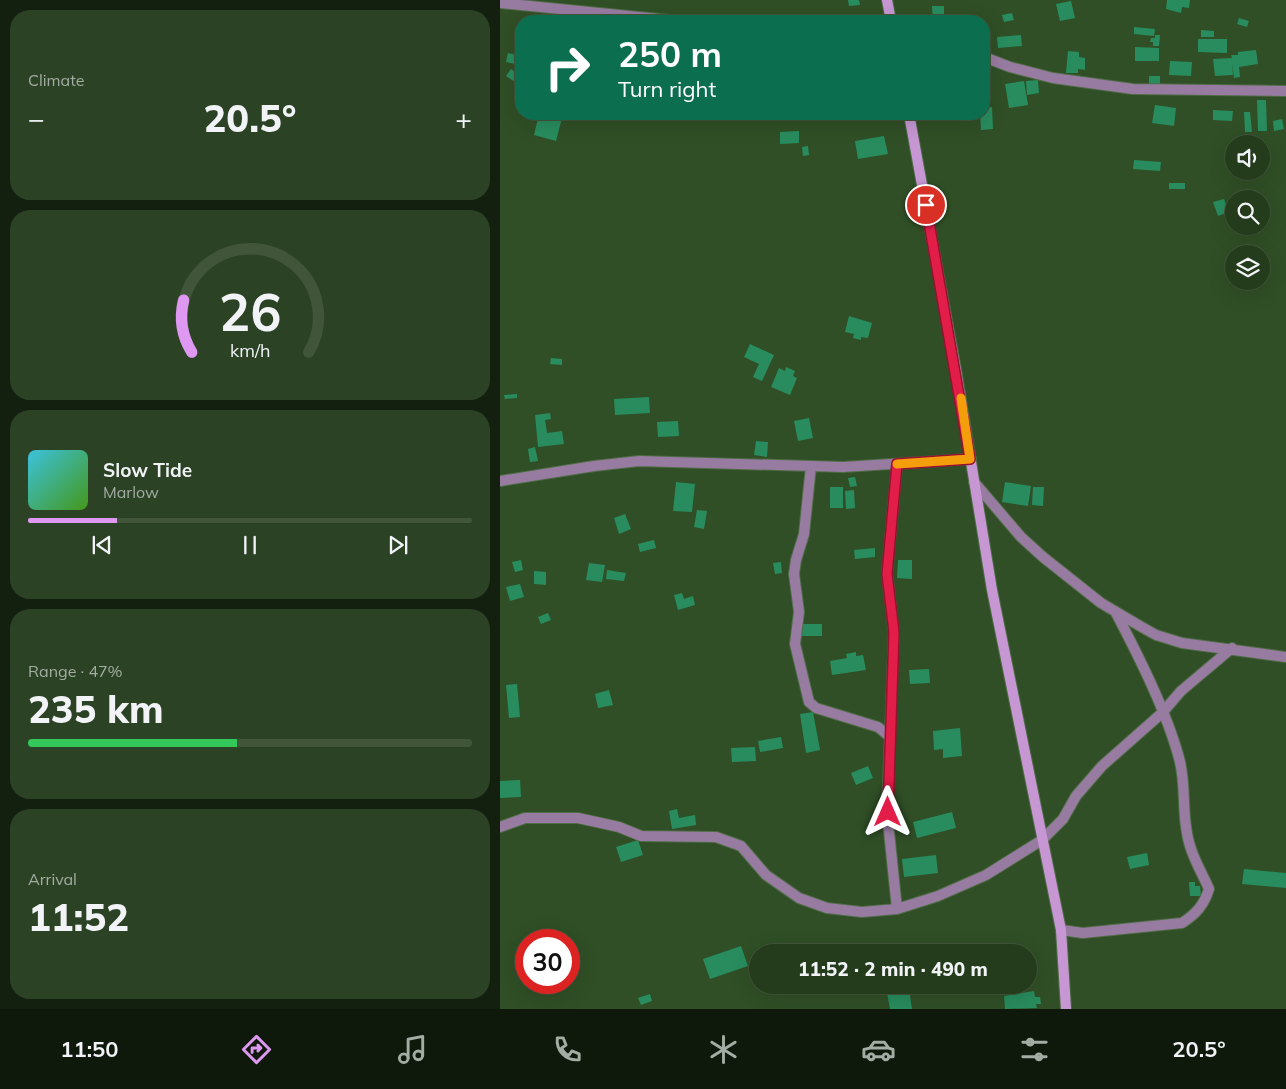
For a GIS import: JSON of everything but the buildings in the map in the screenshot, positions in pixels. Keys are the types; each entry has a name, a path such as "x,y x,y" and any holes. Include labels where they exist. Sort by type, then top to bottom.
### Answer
{"main road":[{"path":"887,0 890,15"},
{"path":"910,120 992,590 1061,930 1066,1009"}],"street":[{"path":"500,3 620,15"},
{"path":"990,59 1010,67 1053,78 1133,89 1286,91"},
{"path":"500,481 594,466 639,462 843,467 970,459"},
{"path":"897,464 887,574 894,632 888,812 897,909"},
{"path":"811,466 804,534 794,574 799,612 795,644 805,690 809,702 816,708 878,727 890,738"},
{"path":"974,482 1021,537 1101,603 1168,639 1195,645 1232,648 1286,657"},
{"path":"1061,930 1092,932 1182,923 1196,914 1206,899 1209,890 1192,854 1187,833 1184,786 1179,758 1138,656 1116,611"},
{"path":"500,827 526,818 578,818 619,827 641,836 716,837 741,846 766,875 799,898 827,908 862,912 897,909 938,896 986,875 1042,840 1063,819 1076,796 1102,766 1162,713 1181,691 1232,648"}],"slow traffic":[{"path":"897,464 970,459 961,398"}],"route":[{"path":"888,812 887,771 894,671 894,632 892,602 887,574 888,542 897,464 970,459 926,205"}]}
